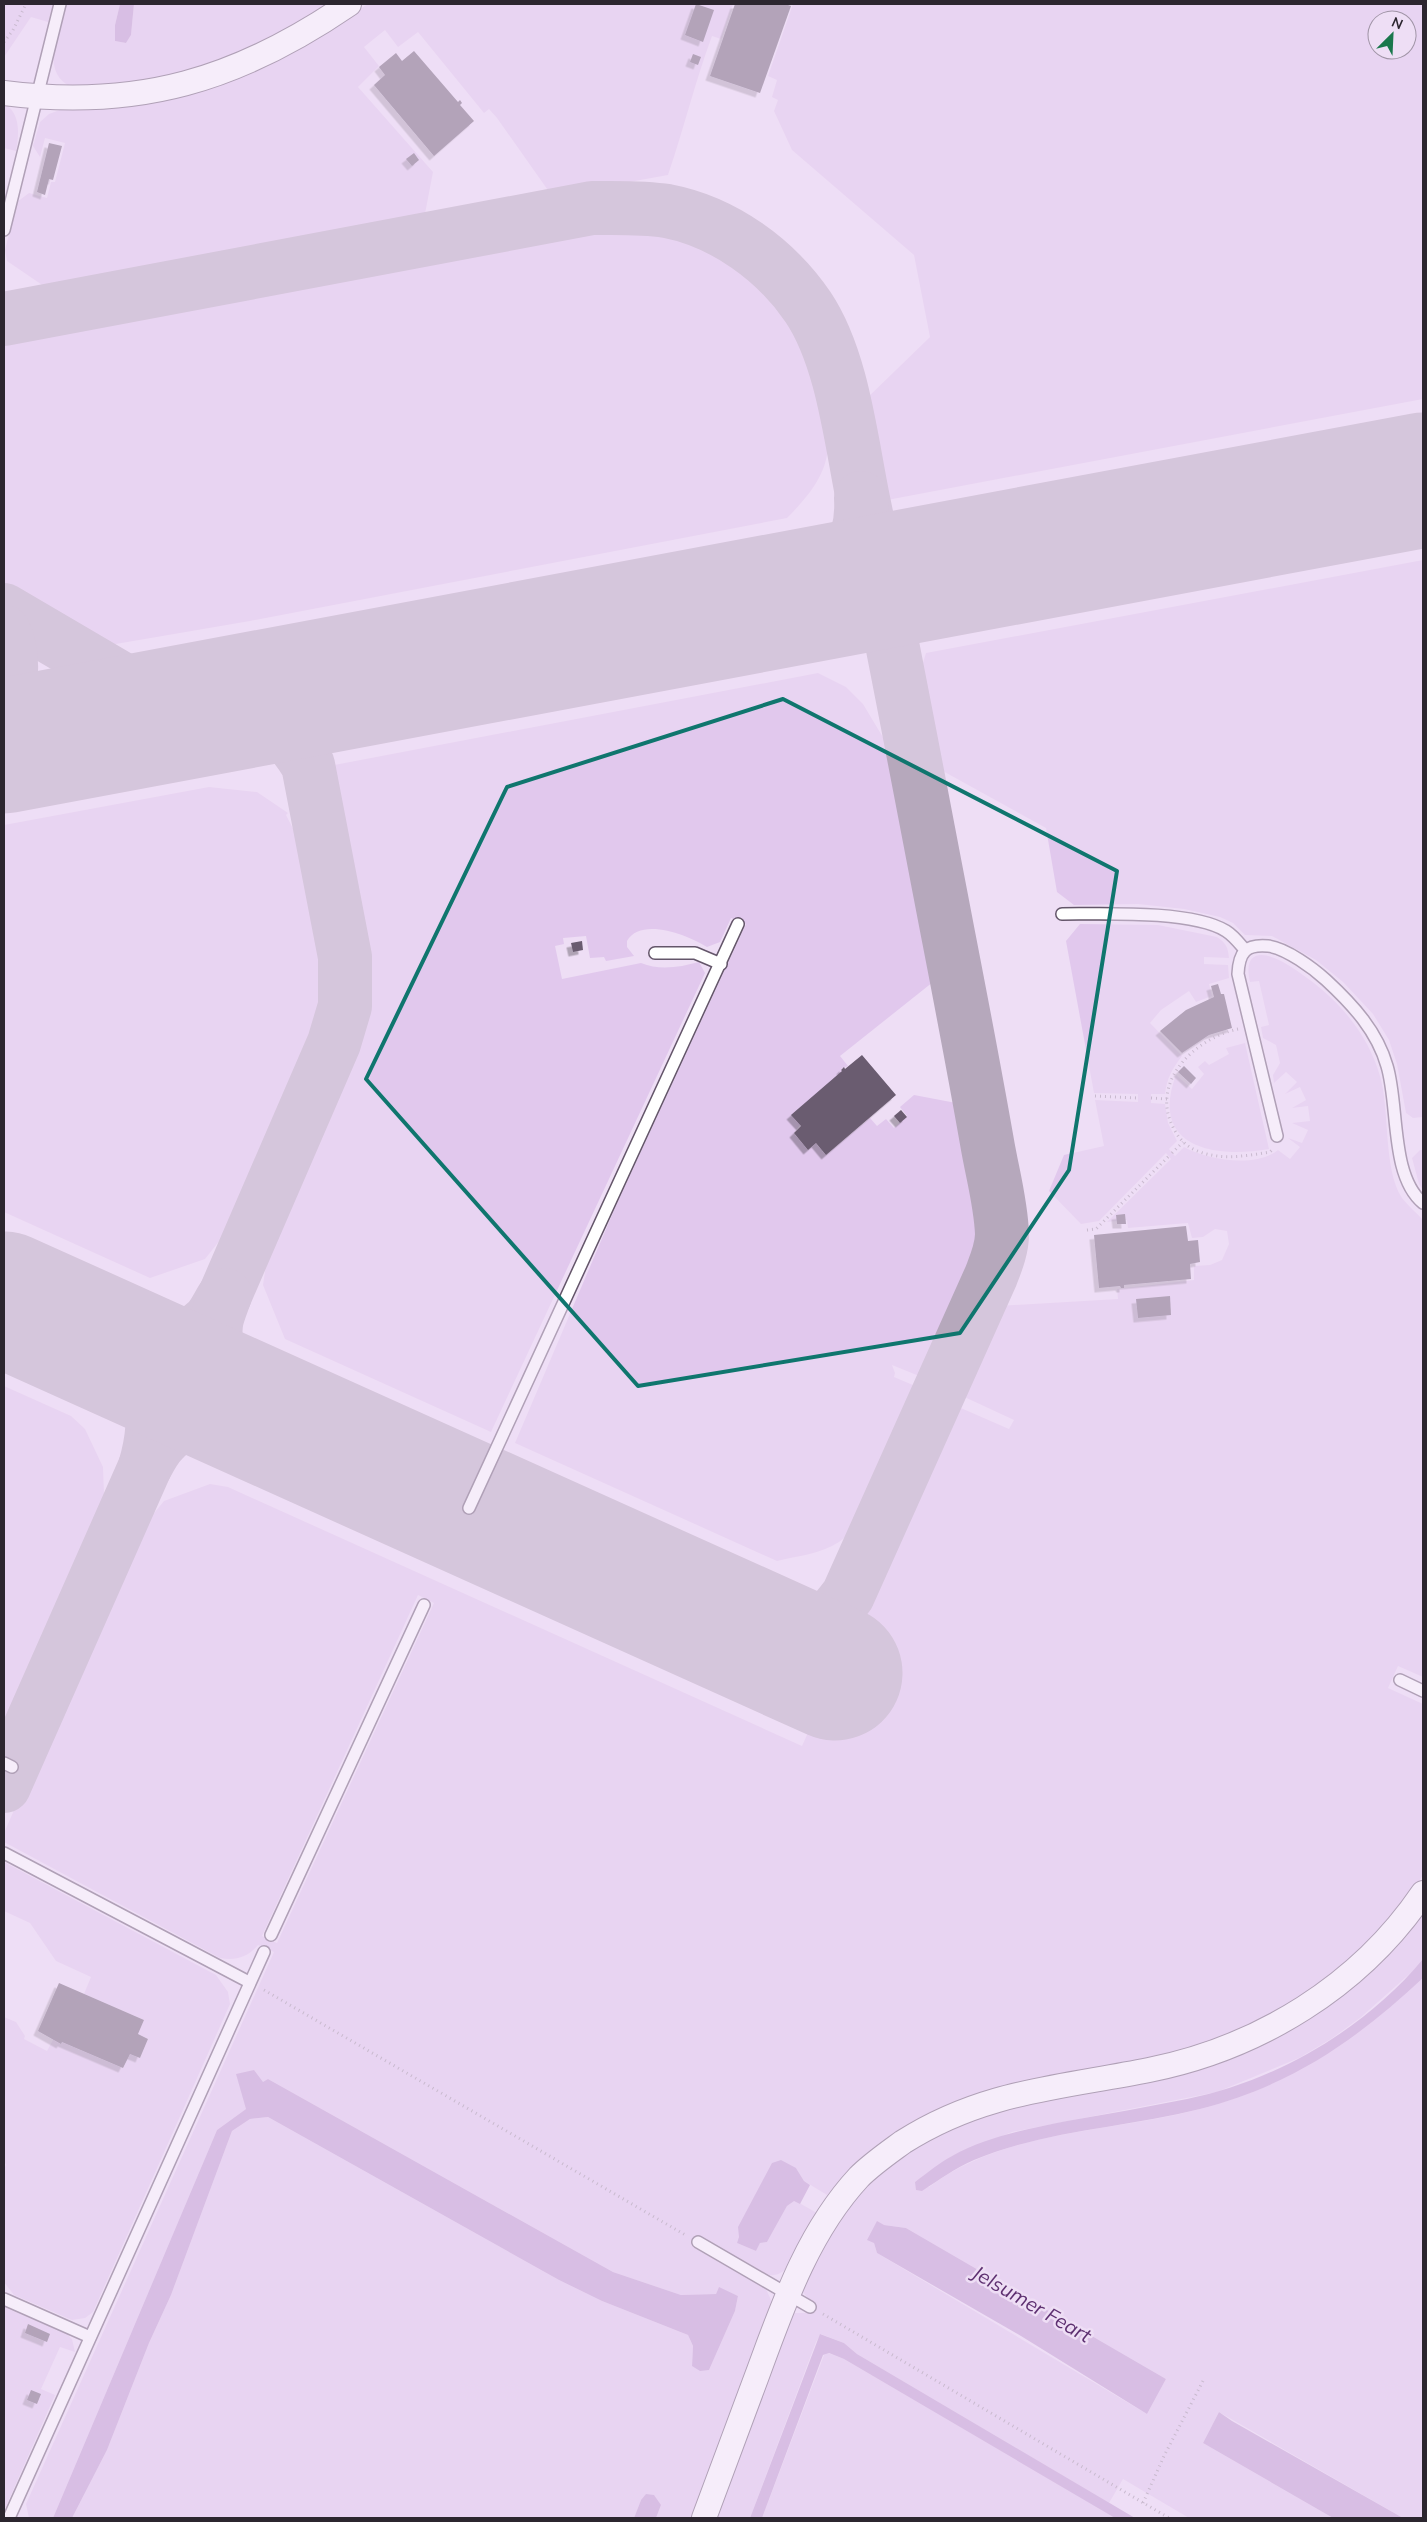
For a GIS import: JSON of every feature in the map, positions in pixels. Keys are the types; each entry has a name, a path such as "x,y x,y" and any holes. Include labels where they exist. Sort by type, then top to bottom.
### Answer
{"street":[{"path":"4,92 38,97 116,97 187,84 254,60 326,20 349,4"},
{"path":"704,2518 788,2294 812,2245 845,2192 861,2175 886,2154 912,2137 945,2119 984,2102 1020,2093 1151,2070 1203,2056 1269,2028 1339,1984 1392,1935 1423,1893"}],"lane":[{"path":"4,230 60,4"},
{"path":"1062,914 1139,914 1182,919 1224,930 1245,950"},
{"path":"469,1508 738,924"},
{"path":"1277,1136 1238,974 1239,960 1245,950 1257,945 1272,946 1312,967 1355,1008 1378,1043 1388,1066 1403,1170 1408,1184 1416,1197 1423,1203"},
{"path":"655,952 695,953 721,964"},
{"path":"271,1935 424,1605"},
{"path":"1400,1680 1423,1691"},
{"path":"4,1853 249,1982"},
{"path":"9,2518 264,1952"},
{"path":"698,2242 810,2307"},
{"path":"4,2299 90,2337"}],"path":[{"path":"4,42 13,30 26,4"},
{"path":"1250,1026 1215,1036 1196,1049 1175,1071 1168,1090 1170,1120 1183,1142 1196,1150 1208,1154 1235,1157 1270,1152 1277,1136"},
{"path":"1095,1096 1138,1098"},
{"path":"1151,1098 1168,1099"},
{"path":"1172,1153 1183,1142"},
{"path":"1087,1230 1096,1229 1169,1156"},
{"path":"249,1982 698,2242"},
{"path":"810,2307 1169,2518"},
{"path":"1143,2503 1164,2456 1204,2379"}],"highlighted area":[{"path":"783,699 1117,871 1069,1170 960,1333 638,1386 366,1079 507,787"}],"shaded area":[{"path":"4,4 53,4 48,22 31,17 4,57"},
{"path":"66,4 120,4 115,25 115,41 126,43 131,35 134,4 330,4 282,33 194,72 120,86 71,87 61,80 56,71 54,61 56,37"},
{"path":"368,4 733,4 721,39 712,36 668,175 552,196 497,118 489,109 484,113 418,32 398,47 385,30 364,47 379,66 358,87 433,172 424,219 51,291 7,261 5,250 17,202 29,193 47,198 51,182 55,182 65,143 45,138 40,157 33,146 40,122 49,114 65,108 143,104 197,93 226,83 267,67"},
{"path":"793,4 1423,4 1423,399 882,501 863,402 930,337 914,255 792,150 774,111 778,100 772,97 777,80 768,76"},
{"path":"4,103 10,108 18,125 16,151 4,148"},
{"path":"624,226 660,230 693,240 724,254 751,273 775,296 794,323 810,354 821,389 828,429 828,445 821,473 802,502 787,518 250,621 104,646 86,631 4,583 4,337 589,228"},
{"path":"1423,560 1423,1117 1413,1118 1406,1113 1397,1064 1389,1040 1373,1014 1343,982 1316,960 1272,936 1245,935 1233,923 1220,917 1184,909 1138,904 1074,905 1057,892 1046,828 941,770 921,669 926,653"},
{"path":"818,673 846,687 863,704 887,744 933,982 840,1056 848,1066 841,1069 842,1071 794,1133 808,1150 816,1143 826,1155 870,1118 877,1126 886,1119 894,1128 907,1116 900,1107 914,1095 956,1103 980,1230 977,1262 924,1378 892,1365 895,1373 894,1377 920,1388 873,1495 861,1515 850,1532 832,1546 817,1552 777,1561 515,1443 615,1208 746,924 731,918 720,942 707,947 666,930 643,930 634,934 627,941 627,947 634,956 606,961 604,957 590,958 586,936 563,938 564,944 555,946 562,979 641,963 663,968 699,962 705,973 491,1432 285,1339 263,1285 270,1238 356,1036 363,1013 366,981 329,766"},
{"path":"209,787 257,792 288,813 286,815 307,856 325,952 328,979 323,1017 235,1221 205,1259 150,1278 4,1212 4,825"},
{"path":"1080,924 1158,925 1217,937 1226,946 1229,958 1204,957 1204,964 1228,965 1229,978 1209,984 1212,996 1196,1002 1189,991 1161,1010 1150,1023 1182,1056 1170,1074 1165,1094 1151,1094 1151,1103 1165,1104 1168,1123 1177,1141 1169,1149 1175,1156 1184,1147 1194,1152 1231,1160 1257,1159 1269,1156 1278,1150 1290,1159 1300,1147 1288,1138 1302,1143 1308,1130 1292,1123 1310,1121 1308,1106 1292,1108 1306,1100 1300,1087 1285,1094 1297,1082 1286,1072 1274,1083 1273,1075 1280,1063 1276,1045 1263,1038 1261,1027 1269,1025 1259,981 1250,982 1248,971 1249,963 1258,955 1280,960 1318,986 1356,1026 1374,1058 1383,1090 1389,1156 1396,1186 1402,1198 1423,1220 1423,1677 1398,1666 1388,1688 1423,1704 1423,1875 1403,1904 1355,1956 1299,1998 1269,2015 1236,2030 1172,2054 1023,2081 967,2097 922,2119 872,2151 854,2166 827,2195 804,2181 796,2168 737,2243 756,2251 760,2243 767,2242 787,2206 794,2200 817,2213 789,2266 780,2273 769,2275 699,2236 693,2247 766,2289 771,2300 771,2308 693,2518 656,2518 661,2505 641,2500 634,2518 72,2518 107,2450 149,2343 171,2295 232,2131 250,2119 268,2117 559,2280 602,2301 688,2335 693,2346 692,2366 709,2370 735,2311 738,2296 719,2288 716,2294 681,2295 613,2272 268,2079 246,2109 217,2130 53,2518 29,2518 26,2504 274,1952 258,1945 250,1953 241,1957 231,1959 220,1958 4,1842 4,1833 133,1539 164,1501 210,1484 228,1487 802,1746 954,1405 1009,1429 1014,1420 958,1394 998,1306 1118,1299 1117,1289 1194,1280 1194,1266 1210,1265 1222,1260 1229,1244 1227,1231 1215,1229 1203,1237 1192,1238 1188,1223 1128,1228 1127,1220 1107,1222 1171,1159 1166,1153 1099,1221 1081,1224 1049,1191 1064,1155 1104,1146 1095,1100 1138,1102 1138,1094 1094,1093 1066,941","holes":["418,1595 434,1603 277,1943 262,1936"]},
{"path":"1245,1043 1269,1149 1227,1152 1208,1149 1192,1143 1179,1133 1171,1118 1170,1099 1176,1075 1192,1089 1204,1074 1198,1067 1205,1061 1209,1065 1229,1054 1226,1048"},
{"path":"1420,1150 1423,1150 1423,1190 1419,1184 1412,1158"},
{"path":"4,1386 71,1416 85,1429 103,1467 104,1494 94,1534 4,1741"},
{"path":"4,1862 216,1975 228,1992 230,2004 93,2312 85,2318 72,2320 14,2295 4,2282 4,2170 6,2164 4,2163 4,2017 16,2022 25,2036 24,2039 47,2051 54,2038 60,2043 62,2042 123,2068 130,2054 140,2058 148,2039 138,2034 144,2020 84,1994 91,1977 56,1961 30,1923 4,1911"},
{"path":"1423,1912 1423,1959 1414,1970 1360,2018 1331,2039 1299,2058 1217,2092 1012,2132 952,2156 915,2182 929,2187 959,2168 991,2154 1025,2143 1200,2109 1264,2087 1293,2073 1347,2041 1423,1978 1423,2518 1403,2518 1219,2412 1203,2443 1333,2518 1189,2518 1123,2479 1109,2503 857,2354 844,2343 821,2334 816,2342 750,2518 714,2518 791,2313 808,2313 812,2303 801,2290 808,2276 845,2210 864,2186 893,2161 927,2140 966,2122 1007,2108 1092,2085 1229,2054 1263,2044 1310,2019 1331,2004 1369,1969","holes":["884,2225 906,2228 1166,2379 1147,2414 877,2253 874,2243"]},
{"path":"4,2307 67,2334 72,2339 75,2352 60,2347 41,2389 55,2395 4,2511"},
{"path":"828,2353 844,2359 1116,2518 762,2518 824,2355"}],"water":[{"path":"120,4 134,4 131,35 126,43 115,41 115,25"},
{"path":"1423,1959 1423,1978 1397,2001 1346,2041 1293,2074 1233,2099 1200,2109 1057,2136 1001,2150 960,2167 922,2191 916,2190 915,2182 942,2162 966,2149 994,2138 1038,2127 1220,2091 1285,2065 1317,2048 1374,2008"},
{"path":"254,2070 263,2082 268,2079 613,2272 681,2295 716,2294 719,2287 738,2296 735,2311 709,2370 700,2371 692,2366 693,2346 688,2335 602,2301 559,2280 268,2117 250,2119 232,2131 171,2295 149,2343 107,2450 72,2518 53,2518 217,2130 246,2109 236,2074"},
{"path":"781,2160 796,2168 804,2181 810,2185 800,2204 794,2201 787,2206 767,2242 760,2243 756,2251 737,2243 739,2237 738,2227 772,2163"},
{"name":"Jelsumer Feart","path":"877,2221 884,2225 906,2228 1166,2379 1147,2414 1021,2336 877,2253 874,2243 867,2240"},
{"path":"820,2334 844,2343 857,2354 1135,2518 1115,2518 844,2359 829,2353 823,2355 762,2518 750,2518"},
{"path":"1219,2412 1403,2518 1333,2518 1203,2443"},
{"path":"646,2494 654,2495 661,2505 656,2518 634,2518 641,2500"}],"building":[{"path":"696,4 714,10 703,42 685,35"},
{"path":"735,4 785,4 791,6 760,93 710,76"},
{"path":"414,51 458,102 460,100 462,103 460,105 474,121 434,156 374,85 385,75 379,67 396,53 402,61"},
{"path":"693,54 701,57 698,65 690,62"},
{"path":"49,143 62,146 53,180 49,179 45,195 37,192"},
{"path":"414,153 419,160 412,166 406,159"},
{"path":"582,941 583,950 573,952 571,943"},
{"path":"1218,984 1221,994 1224,994 1232,1028 1209,1035 1182,1053 1160,1031 1186,1010 1214,997 1211,986"},
{"path":"862,1055 896,1095 826,1155 816,1143 808,1150 794,1133 801,1126 791,1115 842,1071 844,1067 845,1069"},
{"path":"1184,1066 1196,1078 1191,1084 1178,1072"},
{"path":"901,1110 907,1117 900,1123 894,1116"},
{"path":"1125,1214 1126,1224 1117,1224 1116,1215"},
{"path":"1186,1226 1188,1241 1198,1240 1200,1262 1190,1264 1191,1279 1124,1285 1124,1288 1120,1286 1099,1288 1094,1235"},
{"path":"1170,1296 1171,1315 1138,1318 1136,1299"},
{"path":"59,1983 144,2020 138,2034 148,2039 140,2058 130,2054 123,2068 62,2042 61,2044 38,2031"},
{"path":"28,2324 50,2334 47,2342 25,2333"},
{"path":"31,2390 41,2394 37,2404 27,2400"}],"taxiway":[{"path":"4,319 592,208 620,208 667,211 688,216 709,224 747,245 795,290 808,307 820,328 838,376 850,428 964,1015 1000,1211 1002,1240 991,1276 848,1595 817,1630 806,1636 795,1640 782,1641 749,1635"},
{"path":"794,598 823,580 845,559 853,547 858,533 861,517 861,498"},
{"path":"4,610 154,698 178,705 252,714 265,719 287,736 308,765 345,957 345,1006 334,1043 225,1295 213,1315 196,1331 170,1344 143,1348 99,1342"},
{"path":"4,632 11,657 11,676 4,701"},
{"path":"225,1295 216,1324 218,1354 223,1367 239,1390 272,1419"},
{"path":"99,1342 130,1369 141,1382 148,1395 152,1410 153,1426 145,1467"},
{"path":"4,1786 145,1467 157,1447 173,1431 186,1423 199,1419 228,1415 272,1419"}],"runway":[{"path":"4,746 1423,480"},
{"path":"4,1299 835,1673"}]}
